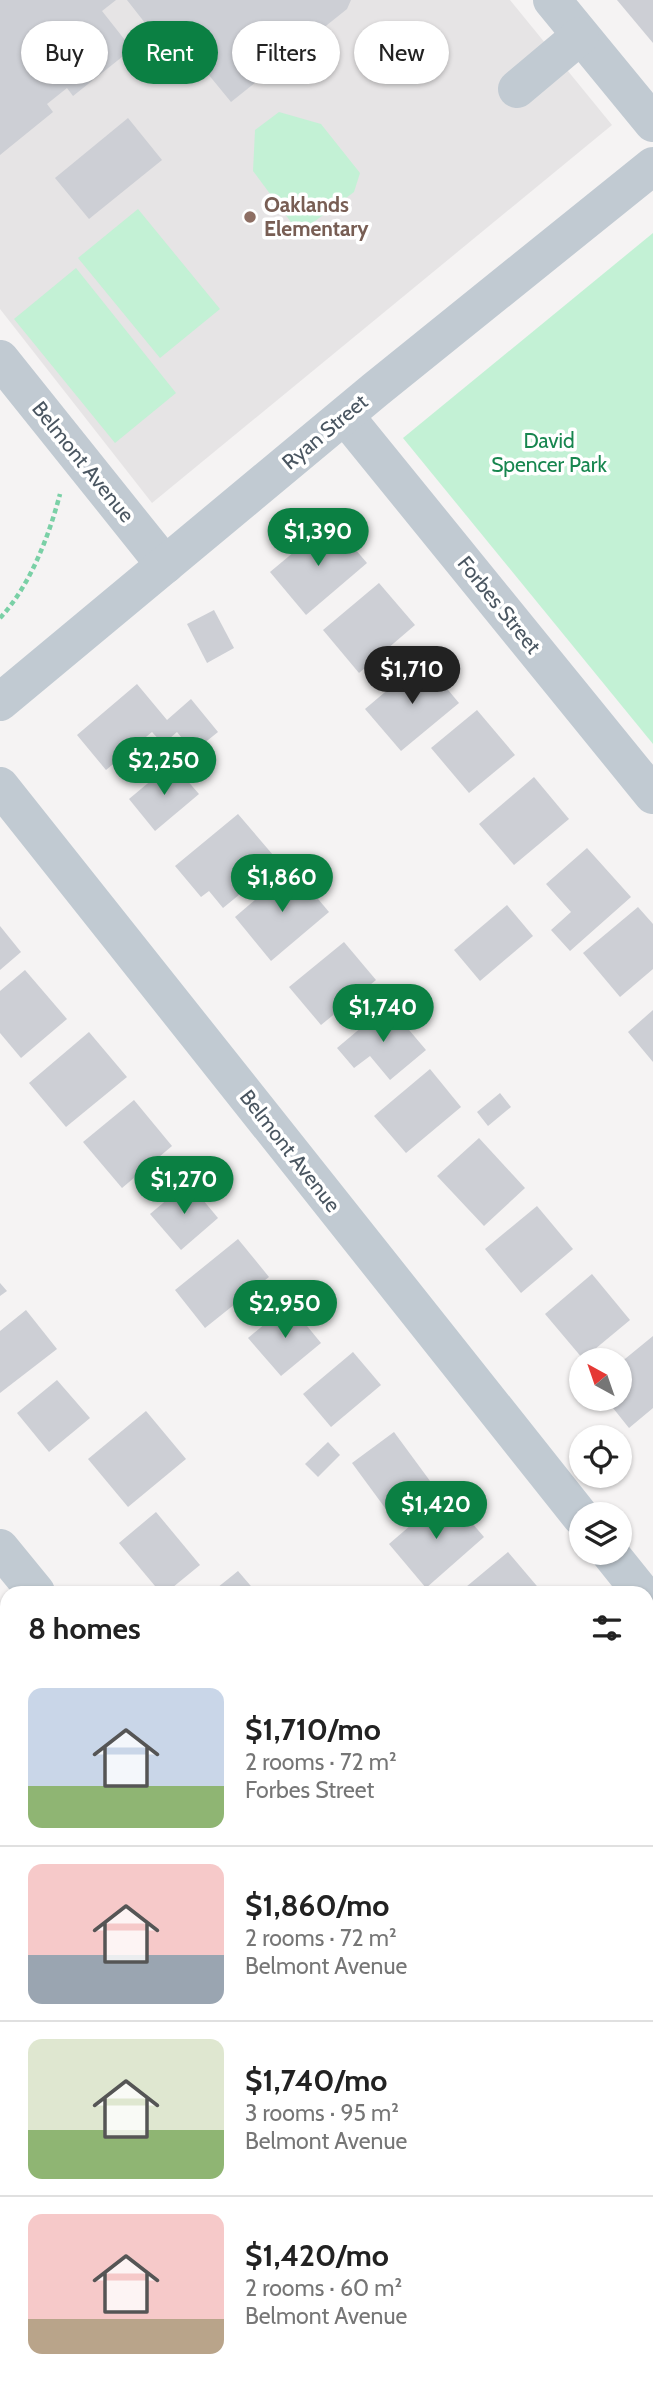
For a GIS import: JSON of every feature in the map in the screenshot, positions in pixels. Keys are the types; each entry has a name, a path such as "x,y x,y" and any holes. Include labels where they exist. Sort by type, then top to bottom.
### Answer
{"street":[{"path":"552,0 653,123"},
{"path":"517,89 580,36"},
{"name":"Ryan Street","path":"0,702 345,416 653,166"},
{"name":"Belmont Avenue","path":"0,359 165,565"},
{"name":"Forbes Street","path":"345,416 653,794"},
{"name":"Belmont Avenue","path":"0,786 569,1502"},
{"path":"0,1548 31,1586"},
{"path":"619,1565 636,1586"}],"path":[{"path":"0,618 23,585 46,542 60,495 69,444"}],"shaded area":[{"name":"Oaklands Elementary","path":"0,0 510,0 612,125 152,503 0,309"}],"green space":[{"path":"279,112 321,124 360,173 354,192 299,233 253,171 255,130"},
{"path":"138,209 220,309 160,358 78,258"},
{"name":"David Spencer Park","path":"653,233 653,744 403,438"},
{"path":"76,268 176,393 115,443 14,319"}],"building":[{"path":"0,0 116,0 102,11 122,36 122,57 108,68 108,21 21,21 21,84 88,84 73,96 67,88 47,104 53,112 0,155"},
{"path":"127,0 351,0 347,9 332,21 232,21 232,84 253,84 231,102 216,84 218,21 143,21"},
{"path":"617,0 653,0 653,43"},
{"path":"128,118 162,160 89,219 55,178"},
{"path":"331,521 367,563 306,615 270,572"},
{"path":"379,583 415,625 359,673 323,630"},
{"path":"214,610 234,648 207,663 187,624"},
{"path":"423,660 459,703 401,751 365,709"},
{"path":"137,684 167,720 191,699 218,732 193,752 177,732 163,744 152,732 106,770 77,735"},
{"path":"477,710 515,755 469,793 431,748"},
{"path":"172,763 199,794 155,831 129,799"},
{"path":"534,777 569,819 514,865 479,824"},
{"path":"238,814 279,862 223,908 209,891 201,897 175,866"},
{"path":"587,848 631,897 570,951 551,930 571,912 546,884"},
{"path":"292,868 329,912 271,961 235,917"},
{"path":"507,905 533,936 480,981 454,950"},
{"path":"638,907 653,924 653,969 620,997 583,953"},
{"path":"0,926 21,952 0,970"},
{"path":"344,942 376,980 321,1025 289,987"},
{"path":"25,970 67,1019 21,1058 0,1033 0,991"},
{"path":"388,1005 426,1050 390,1080 370,1056 354,1068 337,1048"},
{"path":"653,1010 653,1062 628,1032"},
{"path":"89,1032 127,1077 66,1127 29,1083"},
{"path":"430,1069 461,1107 406,1153 374,1116"},
{"path":"500,1093 511,1107 488,1126 477,1112"},
{"path":"134,1100 172,1146 122,1188 83,1142"},
{"path":"479,1138 525,1188 484,1226 437,1176"},
{"path":"188,1182 218,1218 181,1250 150,1214"},
{"path":"537,1206 573,1249 521,1293 485,1249"},
{"path":"238,1239 269,1277 205,1328 175,1290"},
{"path":"592,1274 630,1320 596,1348 574,1348 545,1314"},
{"path":"0,1283 7,1291 0,1296"},
{"path":"289,1304 321,1343 281,1376 248,1338"},
{"path":"26,1310 57,1349 0,1393 0,1331"},
{"path":"653,1336 653,1408 632,1426 627,1425 615,1411 632,1411 632,1353"},
{"path":"353,1352 381,1385 331,1427 303,1394"},
{"path":"57,1380 90,1418 49,1452 17,1413"},
{"path":"146,1411 186,1459 128,1507 88,1459"},
{"path":"394,1432 433,1485 391,1516 352,1463"},
{"path":"328,1442 340,1455 318,1477 305,1464"},
{"path":"447,1494 484,1537 428,1586 424,1586 389,1544"},
{"path":"156,1512 200,1565 174,1586 155,1586 119,1543"},
{"path":"508,1552 537,1586 467,1586"},
{"path":"238,1571 251,1586 219,1586"}],"place":[{"name":"Oaklands Elementary","path":"250,217"}]}
